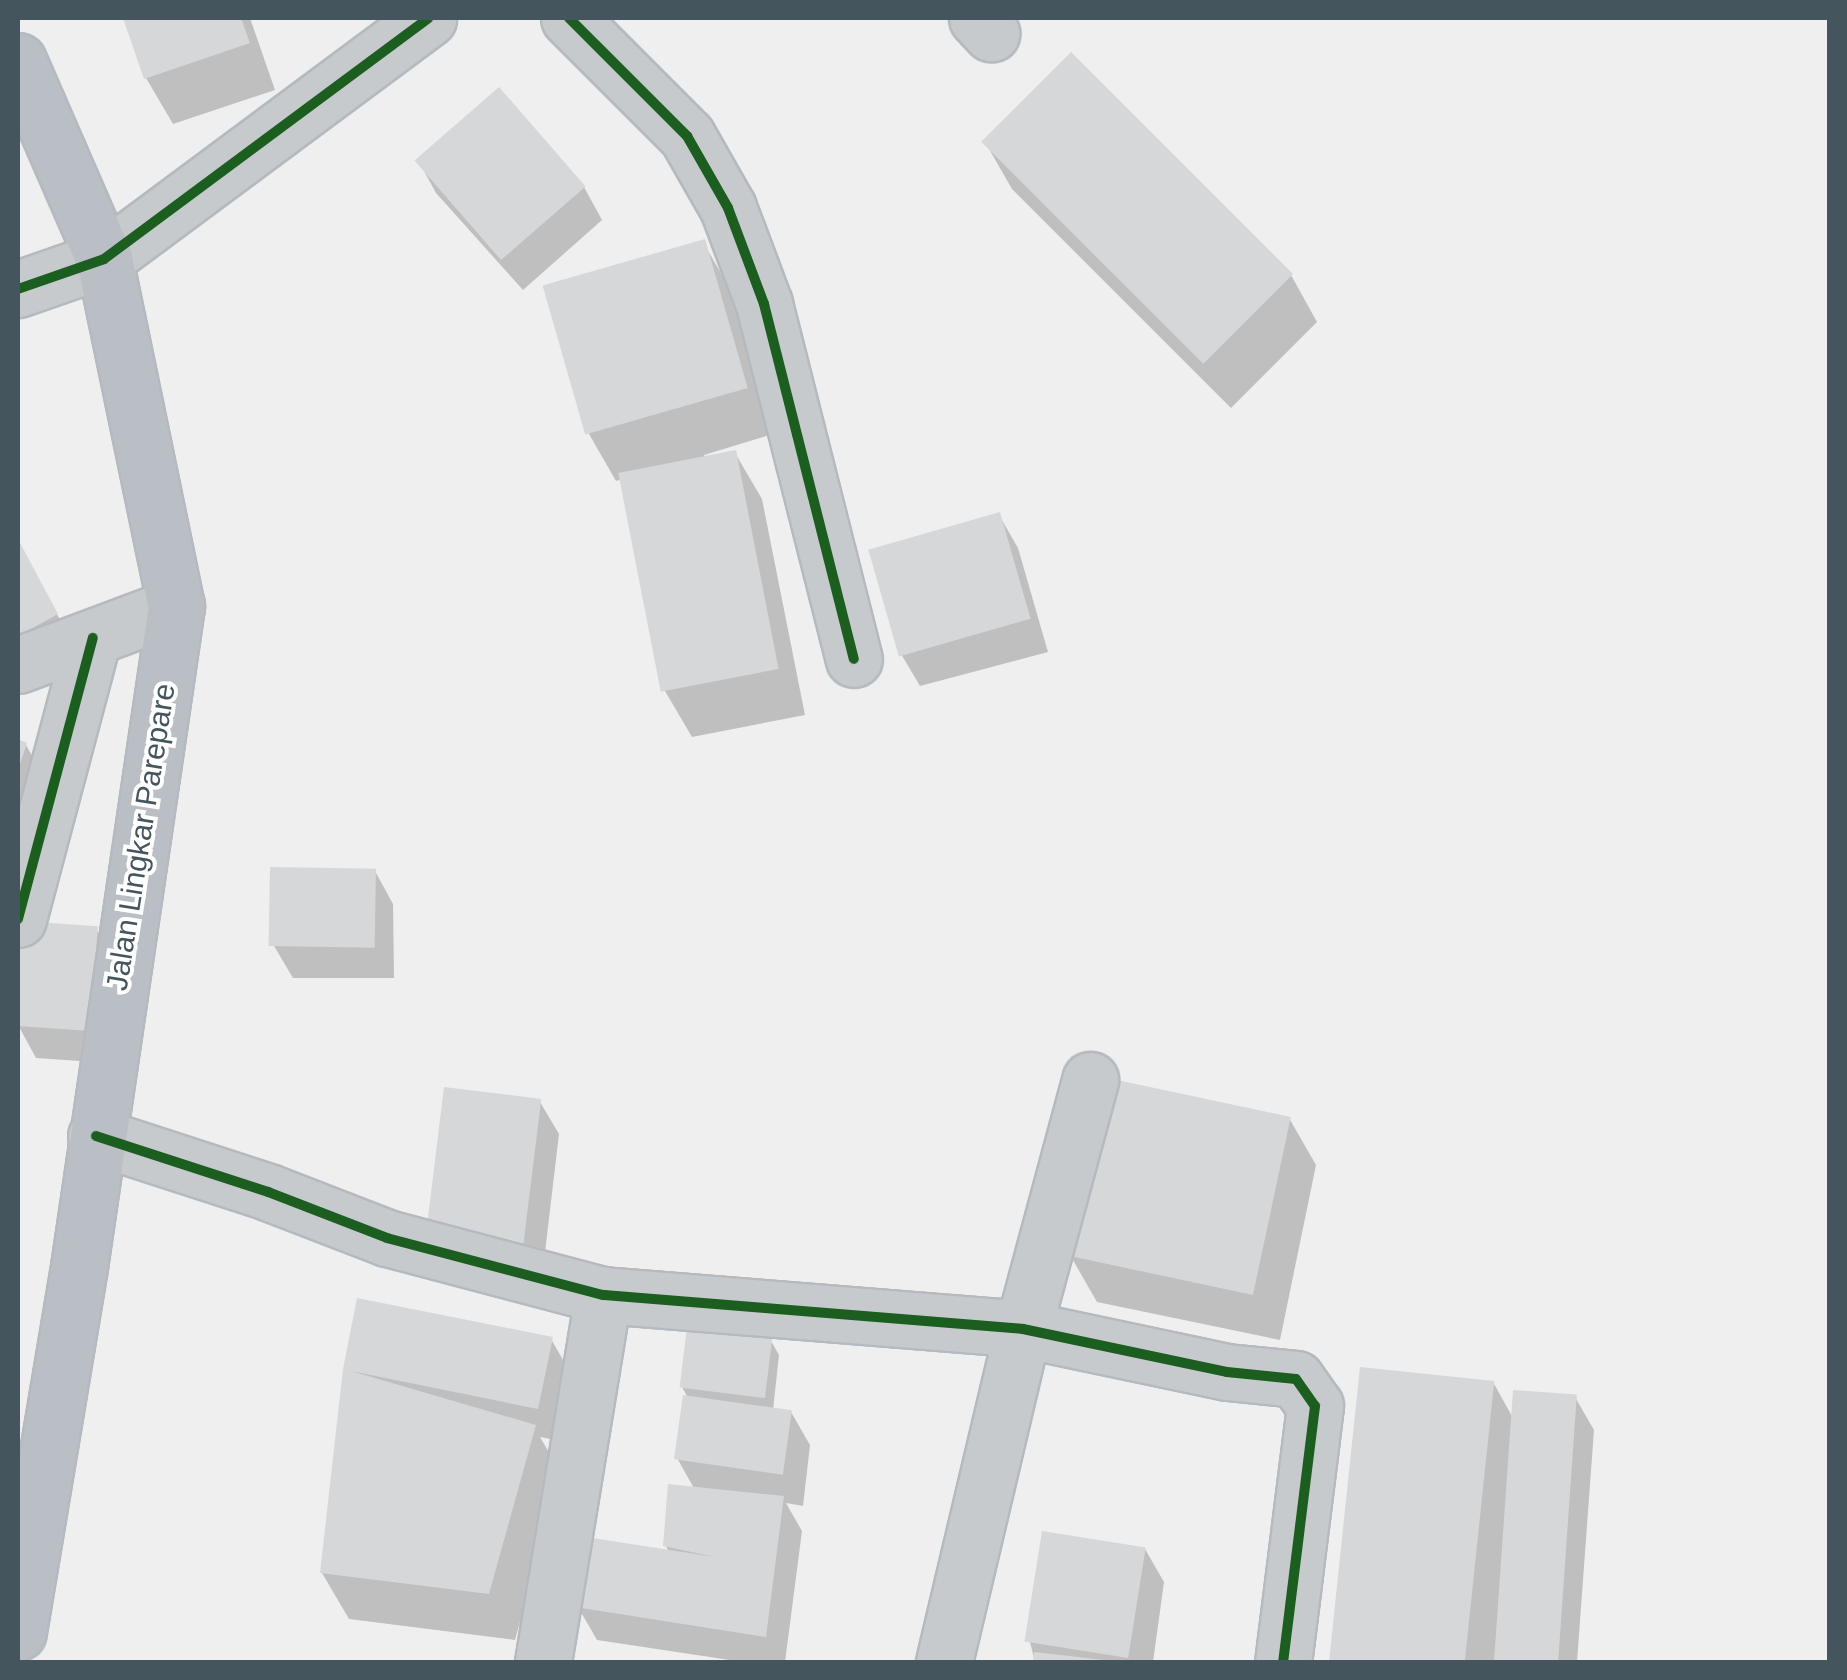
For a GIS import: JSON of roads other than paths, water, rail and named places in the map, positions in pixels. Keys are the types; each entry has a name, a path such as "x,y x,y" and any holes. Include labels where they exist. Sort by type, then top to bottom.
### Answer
{"highway":[{"name":"Jalan Lingkar Parepare","path":"18,61 104,258 176,606 18,1632"}],"street":[{"path":"18,289 104,258 428,18"},
{"path":"569,18 688,136 728,208 764,304 854,659"},
{"path":"18,666 176,606"},
{"path":"18,920 93,638"},
{"path":"944,1662 1022,1329 1090,1080"},
{"path":"96,1136 268,1192 386,1238 603,1296 1022,1329 1226,1372 1296,1379 1312,1395 1315,1406 1283,1662"},
{"path":"544,1662 603,1296"}]}
